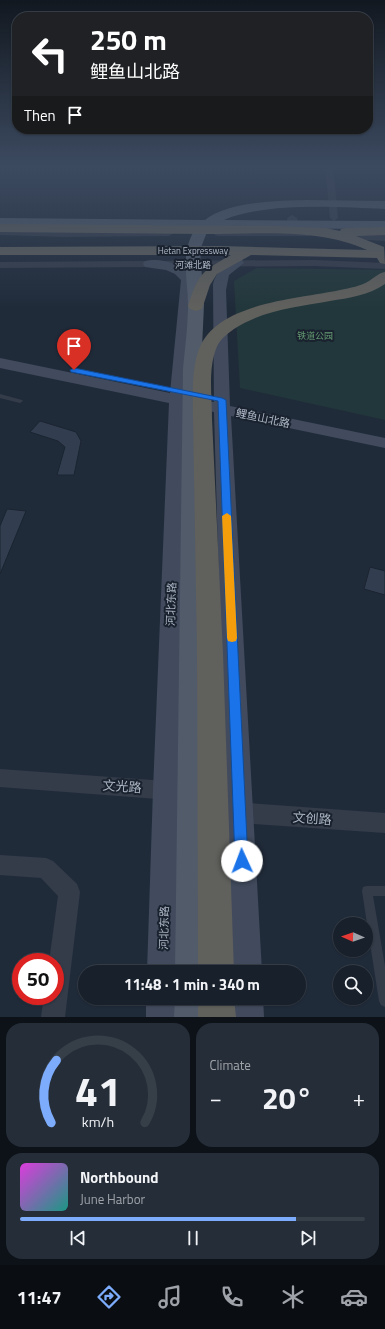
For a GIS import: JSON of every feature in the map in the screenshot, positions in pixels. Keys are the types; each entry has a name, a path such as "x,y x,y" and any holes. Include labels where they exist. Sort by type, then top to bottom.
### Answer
{"highway":[{"path":"2,228 272,230 326,232 360,241 379,250 385,260"},
{"path":"200,305 202,285 212,271 235,257 257,247 337,233 385,231"},
{"name":"Hetan Expressway","path":"0,242 228,242 385,246"},
{"name":"Hetan Expressway","path":"0,250 220,250 385,255"},
{"path":"216,965 209,602 202,429 203,368 209,342 228,325 251,313 286,304 364,290 378,283 385,276"},
{"path":"216,1005 217,1017"}],"main road":[{"path":"193,965 192,369 200,305 193,246 200,230 227,213"},
{"path":"0,216 294,225 334,218 385,218"},
{"path":"2,228 385,225"},
{"name":"河北东路","path":"163,965 166,790 178,396 200,305 226,270 238,263"},
{"name":"河北东路","path":"149,264 171,268 182,272 188,279 200,305 222,405 246,965"},
{"name":"鲤鱼山北路","path":"0,355 178,396"},
{"name":"鲤鱼山北路","path":"0,363 222,405 385,443"},
{"name":"鲤鱼山北路","path":"222,405 385,433"},
{"path":"162,1005 162,1017"},
{"path":"193,1005 193,1017"},
{"path":"247,1005 248,1017"}],"street":[{"path":"334,213 334,218"},
{"path":"294,225 385,238"},
{"name":"河滩北路","path":"0,265 315,263 385,266"},
{"name":"文光路","path":"0,778 166,790 240,813"},
{"name":"文创路","path":"240,813 385,822"},
{"path":"0,865 46,868 69,892 53,1017"}],"lane":[{"path":"0,396 20,401"},
{"path":"385,891 368,890 385,1000"}],"green space":[{"name":"铁道公园","path":"257,268 385,270 385,420 240,388 234,281"}],"building":[{"path":"40,421 76,432 81,441 74,475 57,475 65,447 58,441 30,432"},
{"path":"7,509 26,511 0,574 0,526"},
{"path":"370,567 385,571 385,595 364,589"}],"slow traffic":[{"path":"227,516 232,638"}],"route":[{"path":"74,370 222,400 242,861"}]}
